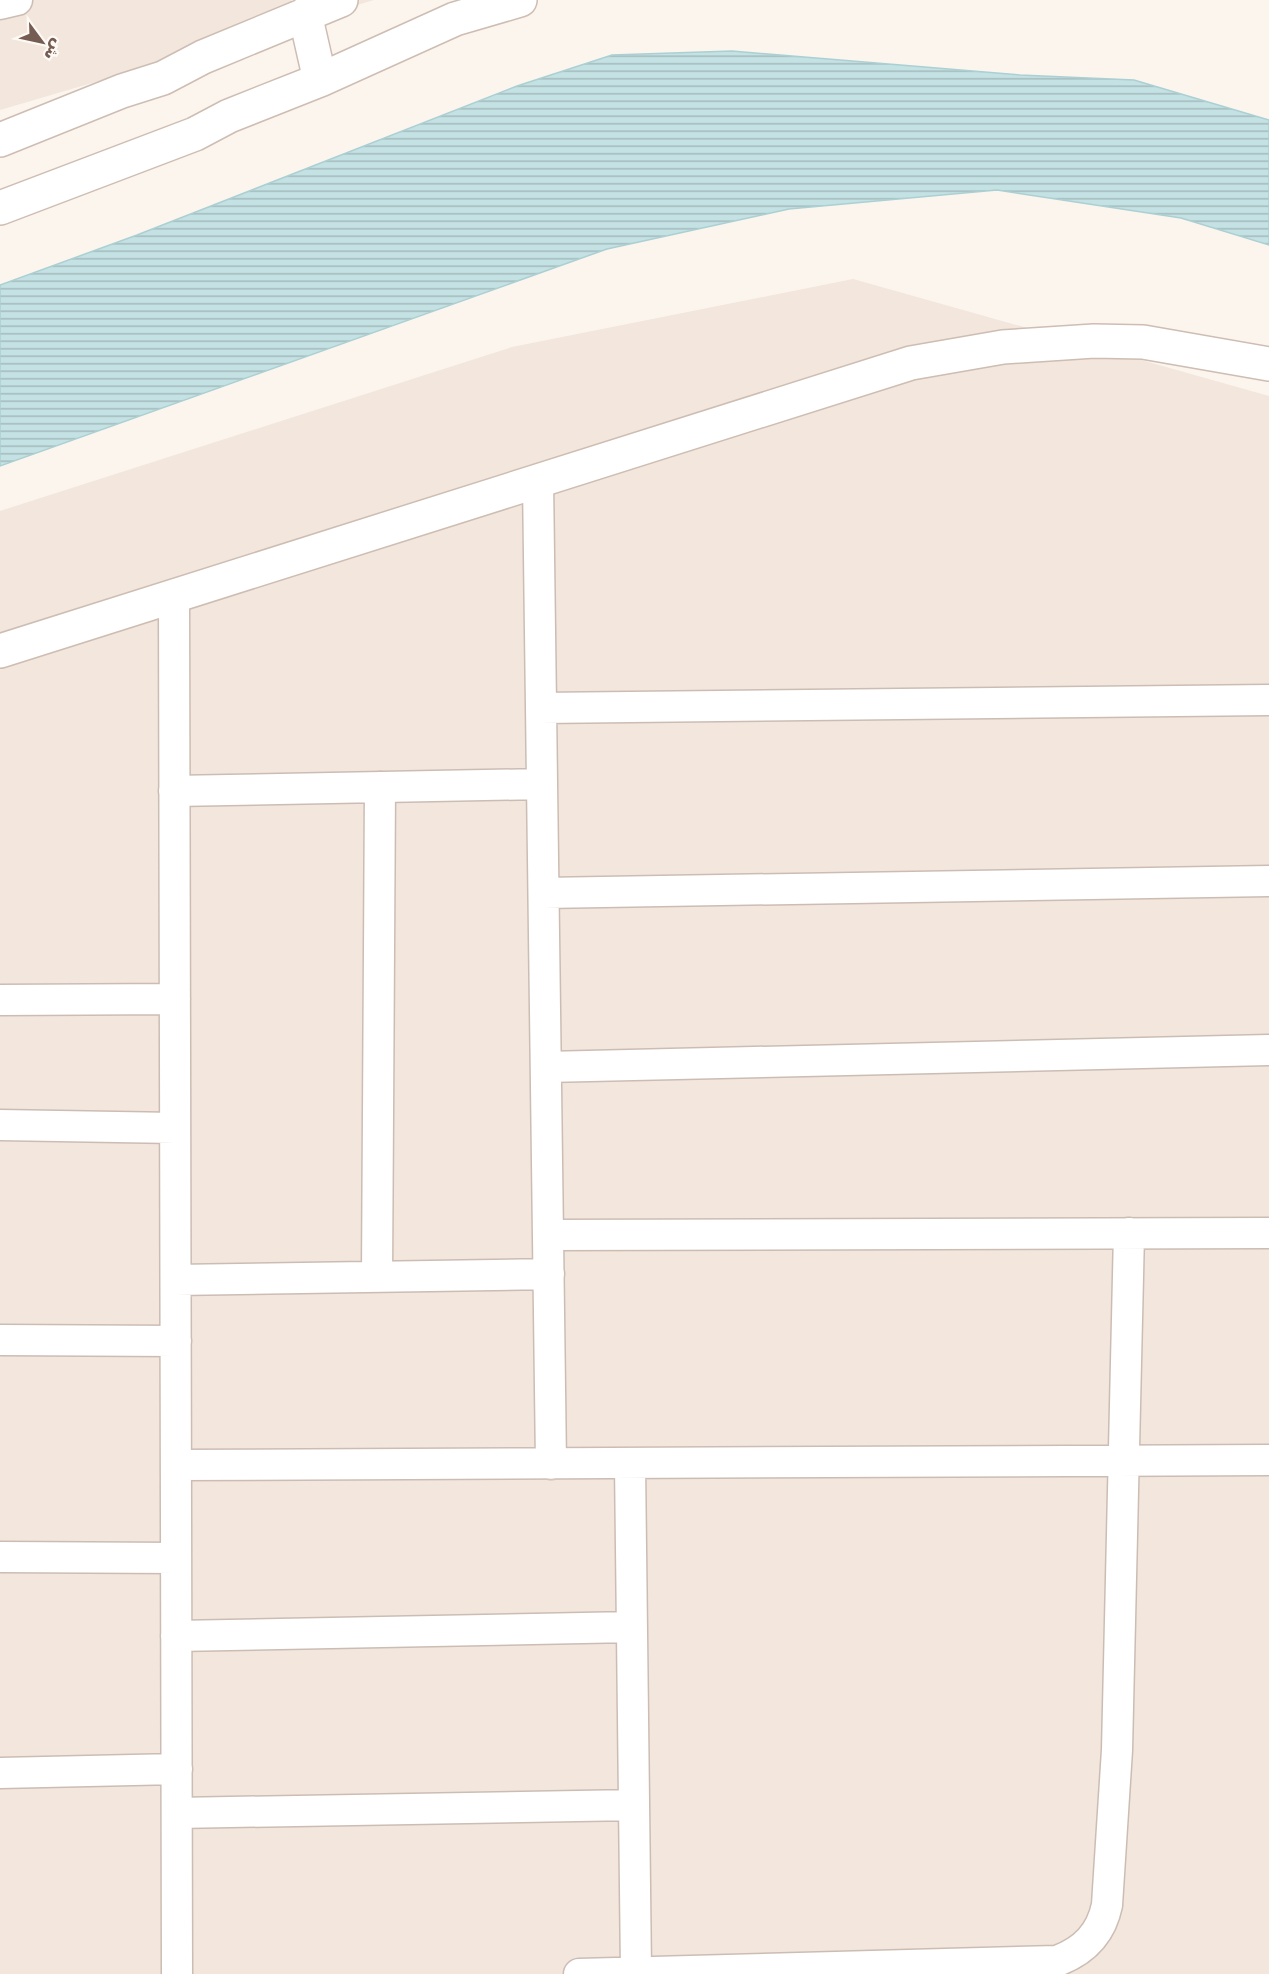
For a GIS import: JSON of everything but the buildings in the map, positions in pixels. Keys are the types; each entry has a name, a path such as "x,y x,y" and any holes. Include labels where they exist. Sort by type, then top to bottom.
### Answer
{"street":[{"path":"0,4 17,0"},
{"path":"0,140 164,78 203,57 340,0"},
{"path":"0,208 195,134 229,116 320,80 455,19 520,0"},
{"path":"305,14 320,80"},
{"path":"0,651 911,363 1003,347 1094,341 1143,342 1269,364"},
{"path":"538,480 551,1464"},
{"path":"174,596 177,1974"},
{"path":"541,708 1269,700"},
{"path":"174,791 542,784"},
{"path":"376,1277 380,787"},
{"path":"544,893 1269,881"},
{"path":"0,1000 175,999"},
{"path":"546,1067 1269,1050"},
{"path":"0,1125 175,1128"},
{"path":"579,1974 1057,1961 1076,1953 1091,1941 1104,1918 1107,1905 1117,1749 1129,1233"},
{"path":"548,1236 1269,1233"},
{"path":"176,1280 549,1274"},
{"path":"0,1340 176,1341"},
{"path":"176,1465 1269,1460"},
{"path":"630,1463 636,1972"},
{"path":"0,1557 176,1558"},
{"path":"176,1636 632,1627"},
{"path":"0,1773 177,1769"},
{"path":"177,1813 634,1805"}],"shaded area":[{"path":"0,0 374,0 0,110"},
{"path":"853,279 1269,396 1269,1974 0,1974 0,511 512,347"}],"water":[{"path":"732,51 1020,75 1134,80 1269,120 1269,245 1181,218 997,190 789,209 607,249 0,466 0,285 137,235 517,86 612,55"}]}
